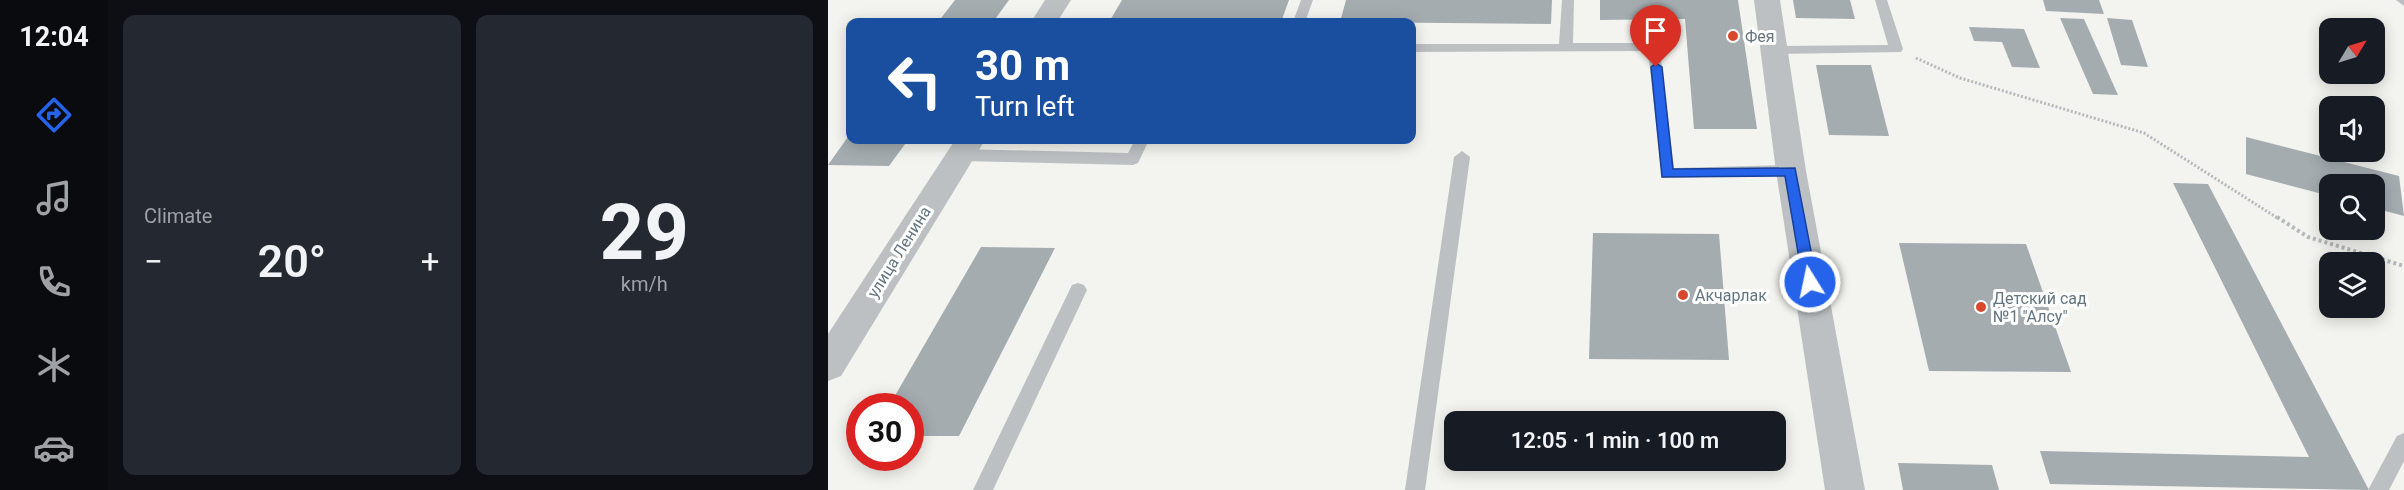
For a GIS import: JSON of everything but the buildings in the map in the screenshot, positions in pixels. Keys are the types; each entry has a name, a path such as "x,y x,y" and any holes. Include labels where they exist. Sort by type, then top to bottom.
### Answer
{"street":[{"path":"1047,18 1058,0"},
{"path":"1767,0 1791,171 1845,490"},
{"name":"улица Ленина","path":"828,365 965,147"}],"lane":[{"path":"1300,18 1307,0"},
{"path":"1566,48 1568,0"},
{"path":"1774,50 1896,49 1881,0"},
{"path":"1416,48 1654,46 1667,174 1791,171"},
{"path":"965,147 1133,159 1140,144"},
{"path":"1415,490 1462,158"},
{"path":"983,490 1078,290"},
{"path":"2378,490 2404,442"}],"path":[{"path":"1896,49 1960,78 2144,133 2308,237 2404,266"}],"place":[{"name":"Фея","path":"1733,36"},
{"name":"Акчарлак","path":"1683,295"},
{"name":"Детский сад №1 \"Алсу\"","path":"1981,307"}],"route":[{"path":"1656,67 1667,174 1791,171 1810,282"}]}
